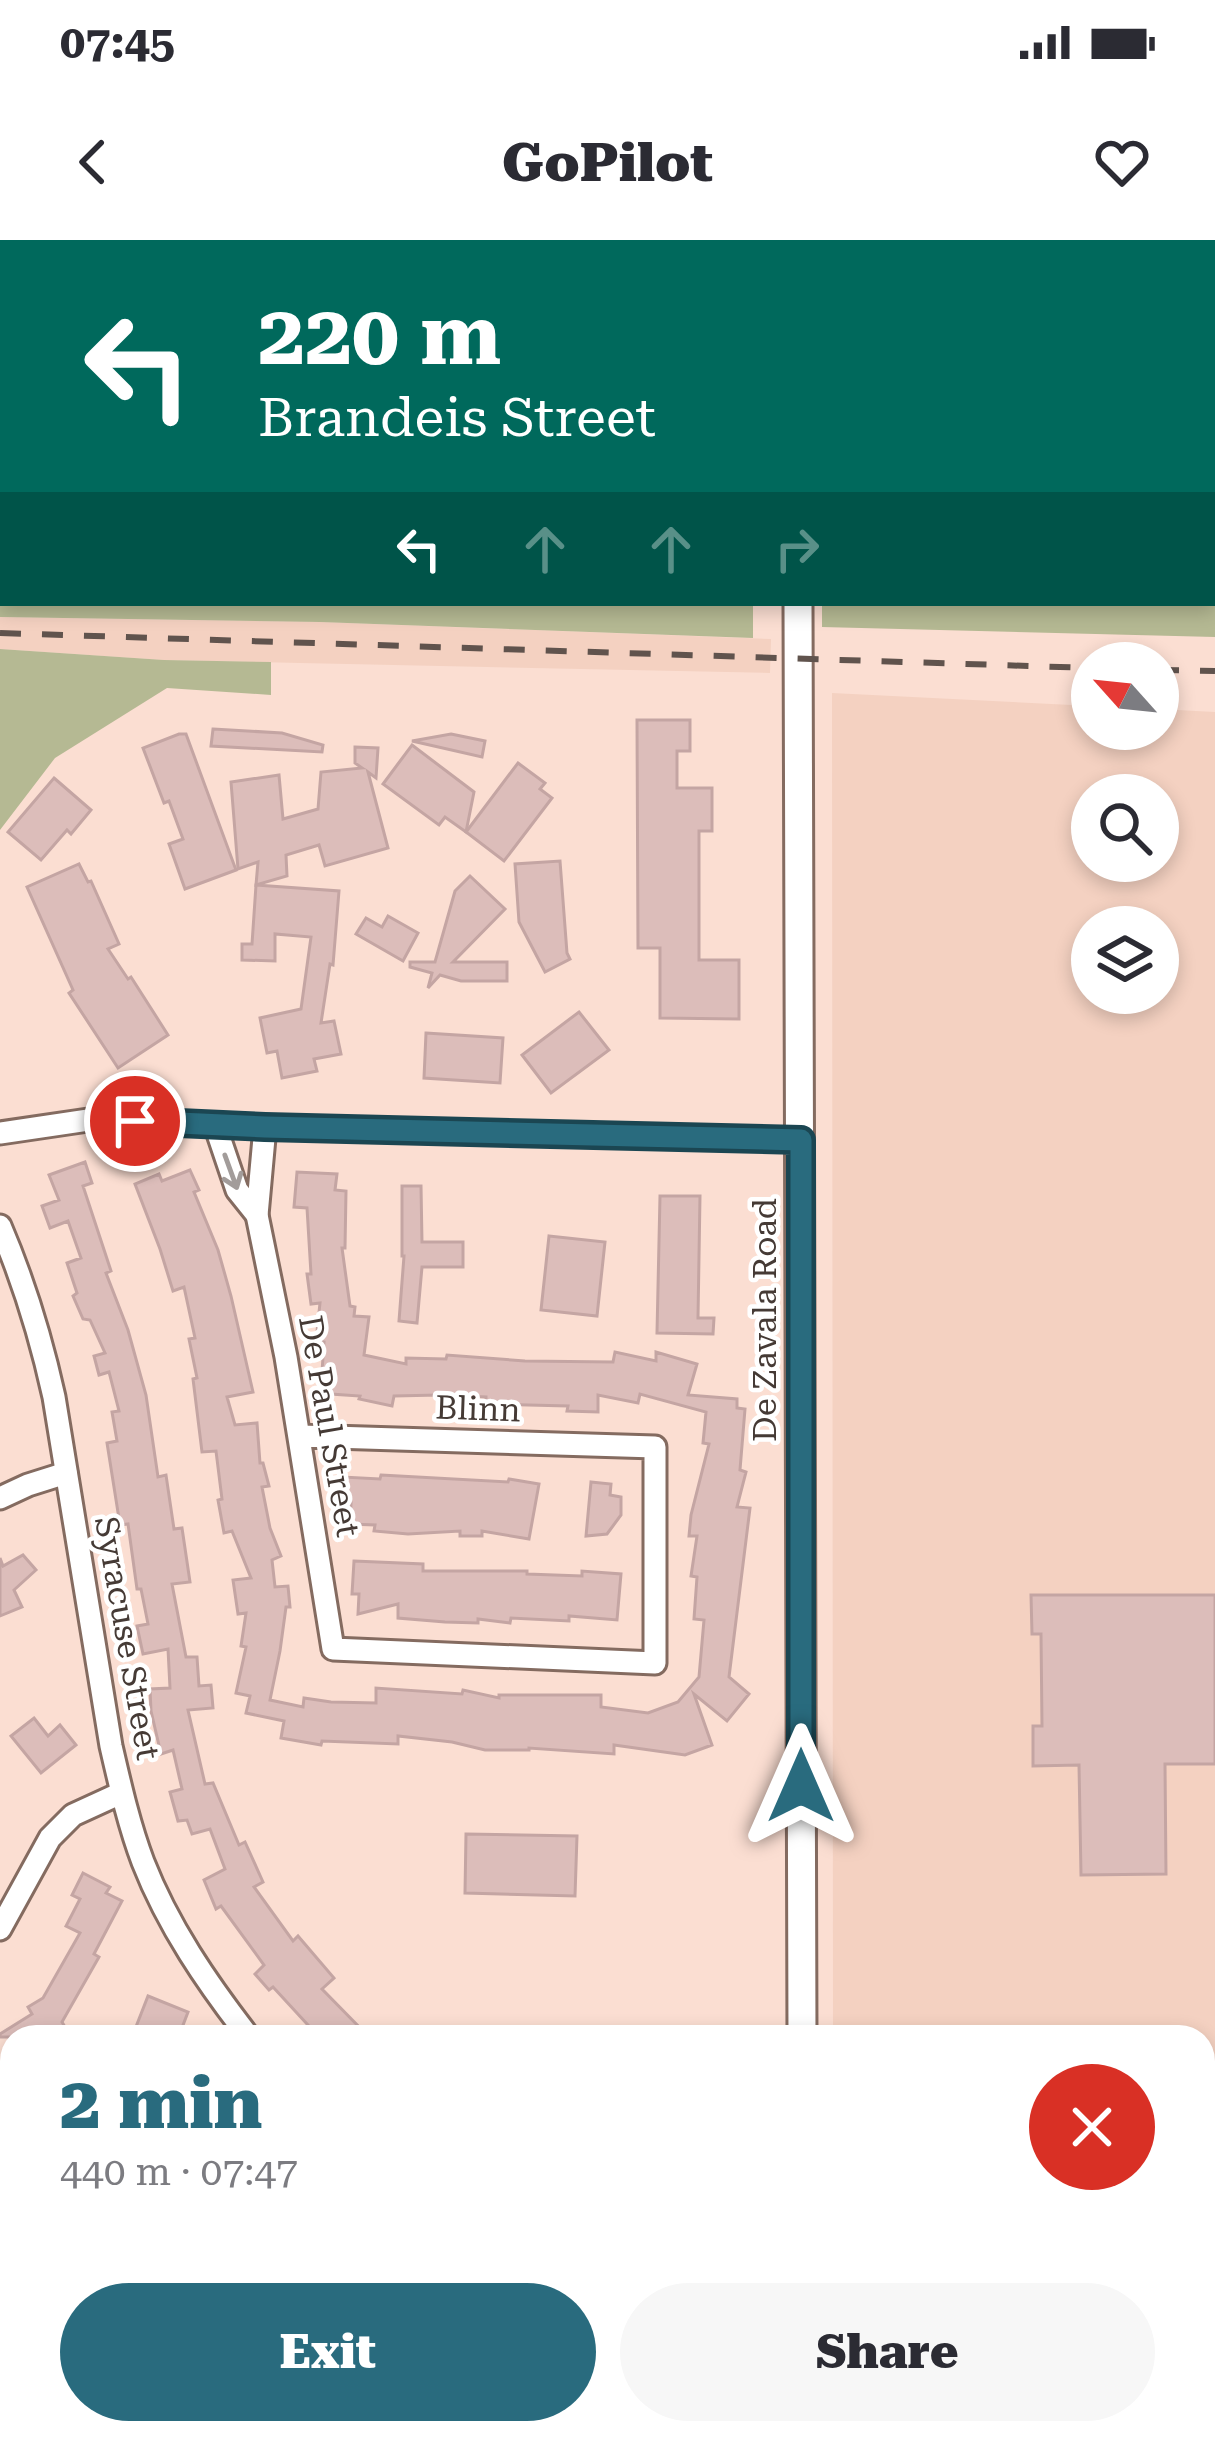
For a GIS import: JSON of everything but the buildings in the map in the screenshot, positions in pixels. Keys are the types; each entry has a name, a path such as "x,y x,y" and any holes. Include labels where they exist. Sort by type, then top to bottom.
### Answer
{"main road":[{"name":"De Zavala Road","path":"797,606 802,2025"}],"street":[{"path":"0,1133 94,1119 801,1140"},
{"name":"De Paul Street","path":"215,1125 237,1190 257,1215"},
{"name":"De Paul Street","path":"265,1127 257,1215 333,1649 655,1663"},
{"name":"Syracuse Street","path":"0,1226 42,1342 122,1793 143,1861 170,1920 202,1975 240,2025"},
{"name":"Blinn","path":"299,1436 655,1447 655,1663"},
{"path":"0,1498 66,1473"},
{"path":"0,1929 50,1838 73,1815 122,1793"}],"shaded area":[{"path":"0,617 320,622 771,639 770,673 164,660 0,649"},
{"path":"832,693 1071,705 1071,750 1179,750 1179,710 1215,712 1215,2025 833,2025"}],"green space":[{"path":"0,606 753,606 753,638 320,622 0,617"},
{"path":"822,606 1215,606 1215,637 822,627"},
{"path":"0,649 271,662 271,695 167,688 55,758 0,830"}],"railway":[{"path":"0,633 1071,667"},
{"path":"1179,670 1215,671"}],"route":[{"path":"135,1121 801,1140 801,1786"}]}
